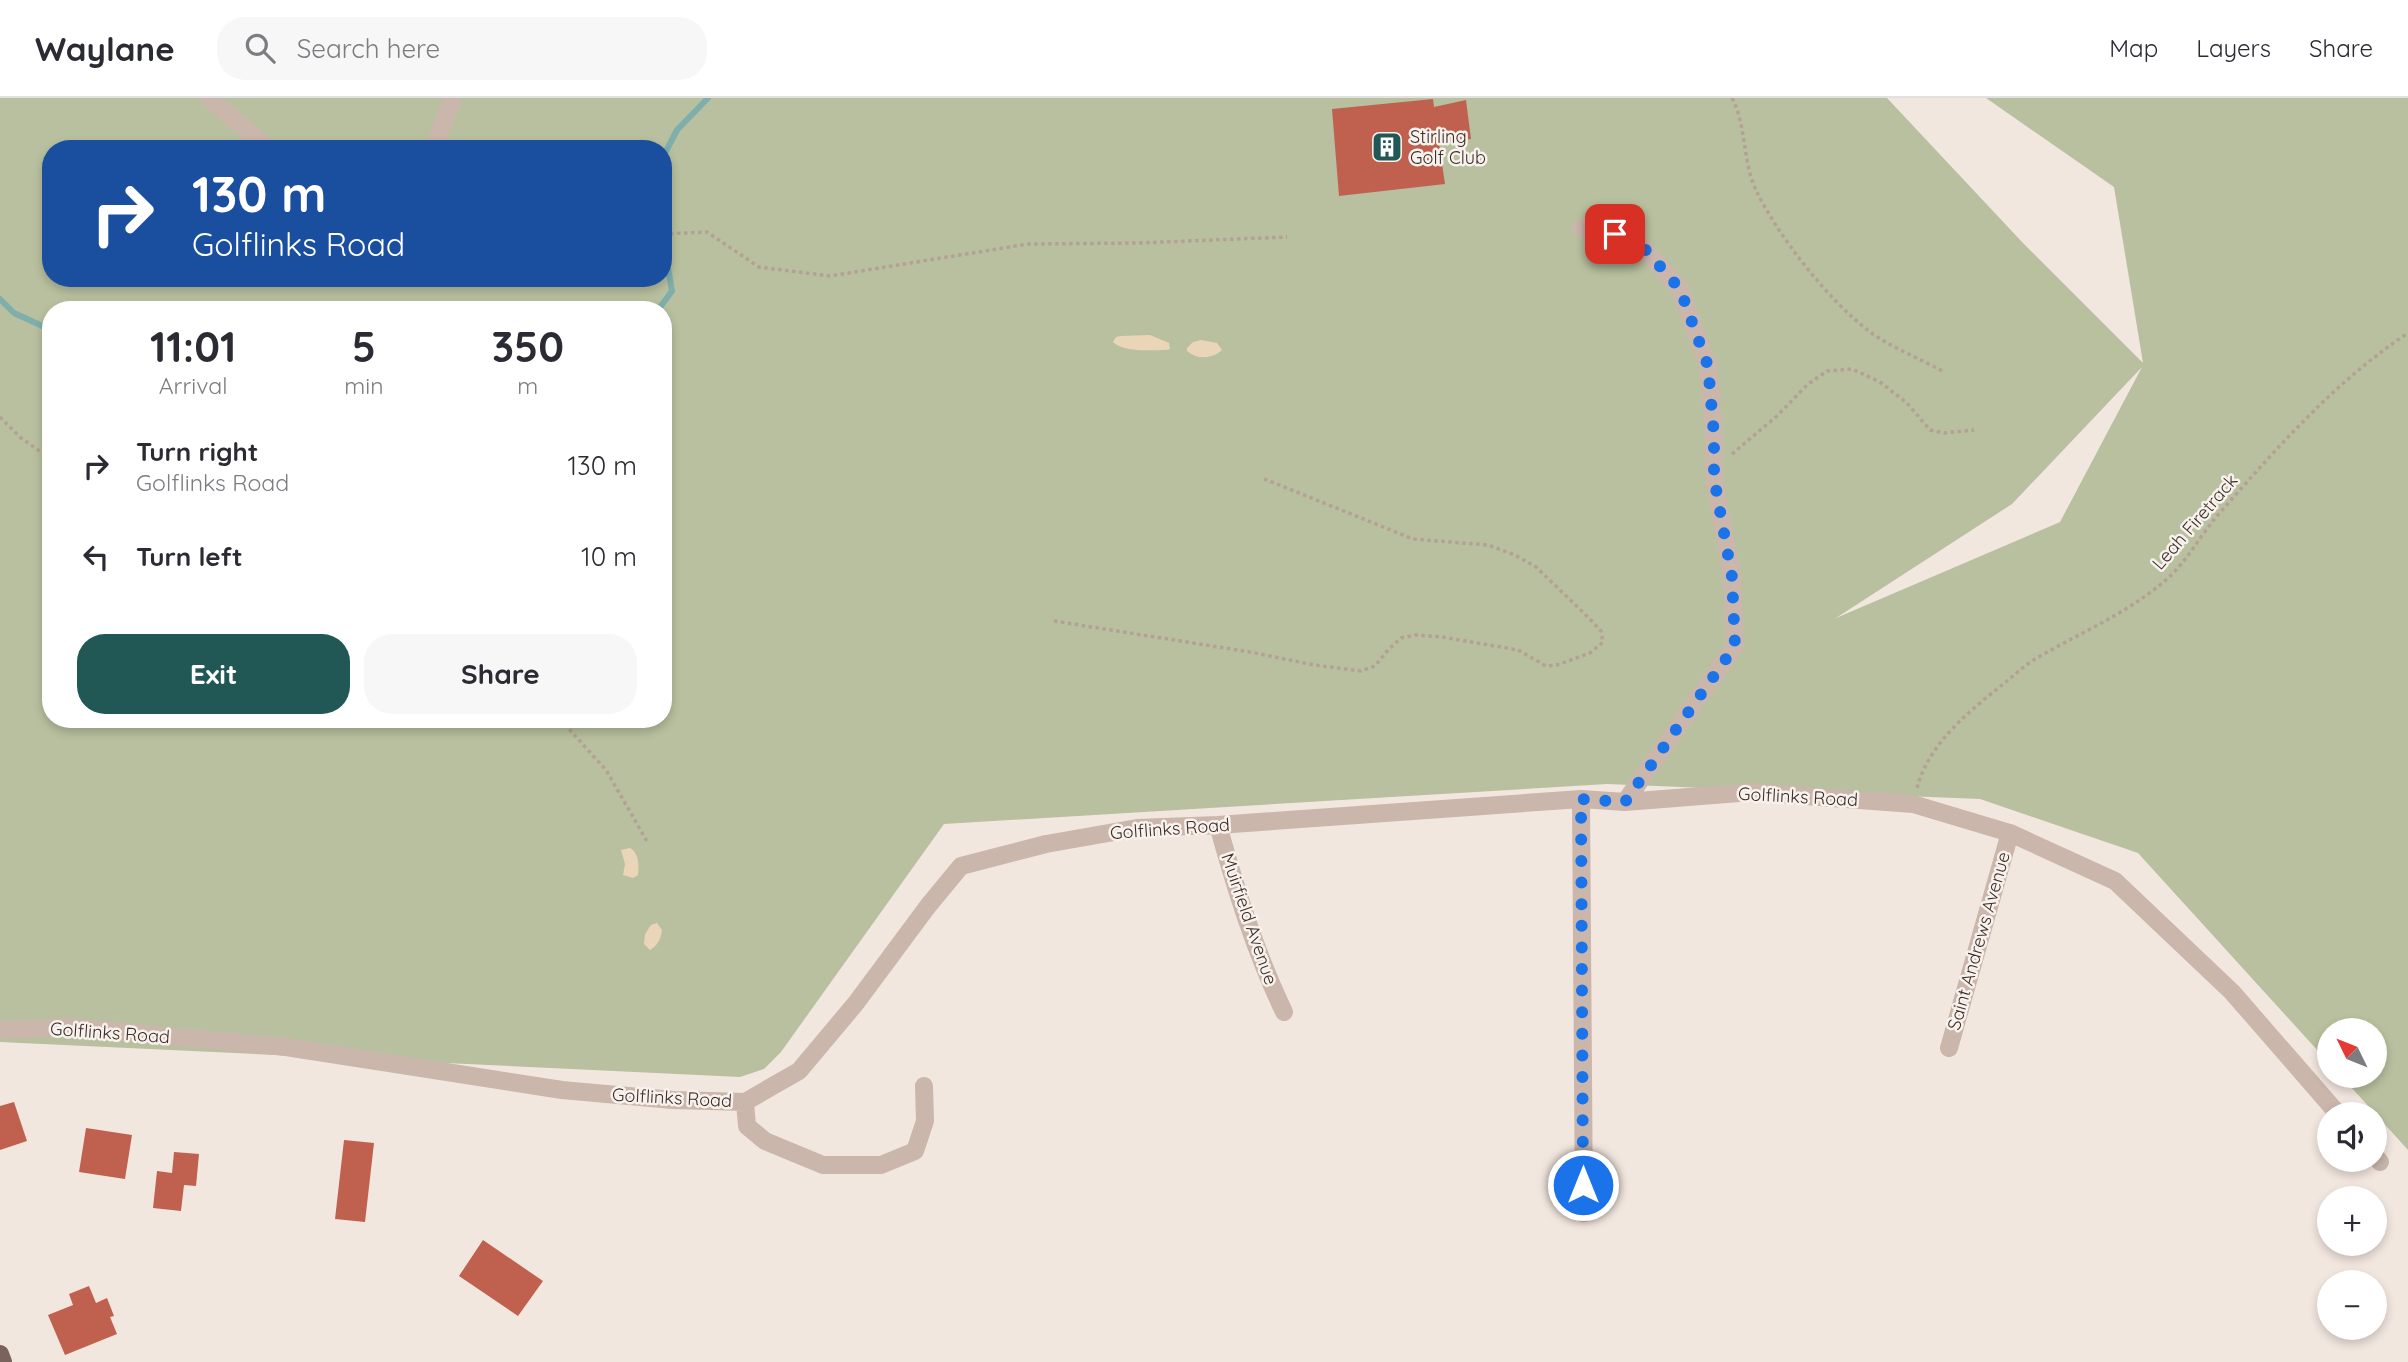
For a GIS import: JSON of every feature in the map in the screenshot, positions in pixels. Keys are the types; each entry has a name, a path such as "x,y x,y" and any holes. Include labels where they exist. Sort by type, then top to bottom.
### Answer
{"main road":[{"path":"0,1354 3,1362"}],"street":[{"path":"209,98 258,140"},
{"path":"437,140 453,98"},
{"path":"1581,228 1615,234 1643,247 1680,289 1708,366 1714,435 1714,478 1732,577 1735,646 1625,802"},
{"name":"Golflinks Road","path":"0,1030 73,1027 286,1047 562,1090 673,1100 745,1102 799,1071 856,1003 961,866 1046,844 1137,828 1218,825 1581,799 1625,802 1752,792 1913,804 2010,833 2115,881 2232,992 2328,1102"},
{"path":"1581,799 1584,1213"},
{"name":"Muirfield Avenue","path":"1218,825 1238,898 1262,965 1284,1012"},
{"name":"Saint Andrews Avenue","path":"1949,1048 2010,833"},
{"path":"745,1102 747,1126 765,1141 823,1165 881,1165 915,1152 925,1121 924,1086"}],"path":[{"path":"1732,98 1739,111 1747,167 1756,191 1775,224 1808,267 1842,307 1870,332 1944,372"},
{"path":"672,232 707,232 759,267 831,276 1028,244 1287,237"},
{"name":"Leah Firetrack","path":"1913,804 1920,777 1940,745 1968,712 2035,659 2119,614 2169,577 2223,509 2326,399 2408,333"},
{"path":"1725,459 1761,431 1807,385 1827,371 1852,369 1880,382 1907,403 1930,430 1944,433 1974,430"},
{"path":"0,417 21,438 42,453"},
{"path":"1054,621 1361,671 1375,666 1401,638 1415,635 1442,636 1518,650 1546,666 1557,666 1590,653 1603,642 1601,631 1589,618 1536,567 1515,555 1488,545 1413,539 1262,478"},
{"path":"568,728 606,770 648,843"}],"green space":[{"name":"Stirling Golf Club","path":"0,98 1887,98 2023,243 2143,363 2114,187 1986,98 2408,98 2408,1150 2387,1127 2387,1102 2365,1102 2352,1088 2387,1088 2387,1018 2317,1018 2317,1050 2138,853 1980,799 1607,784 944,824 781,1052 764,1069 740,1077 0,1042","holes":["2142,367 2060,522 1836,618 2012,504"]}],"sand":[{"path":"1150,335 1169,343 1170,349 1131,349 1113,342 1116,337 1121,336"},
{"path":"1201,340 1217,343 1222,350 1204,357 1187,351 1193,342"},
{"path":"630,848 637,856 638,863 638,875 633,878 623,875 625,864 621,850"},
{"path":"657,923 662,930 661,936 650,950 644,944 645,934 651,925"}],"building":[{"name":"Stirling Golf Club","path":"1433,99 1434,107 1466,100 1471,139 1439,143 1445,184 1339,196 1332,109"},
{"path":"14,1102 27,1141 0,1150 0,1106"},
{"path":"86,1128 132,1135 125,1179 79,1172"},
{"path":"344,1140 374,1143 365,1222 335,1219"},
{"path":"174,1152 199,1154 196,1186 184,1185 181,1211 153,1208 157,1171 172,1173"},
{"path":"483,1240 543,1281 518,1316 459,1276"},
{"path":"89,1286 96,1303 107,1298 114,1316 110,1317 117,1334 65,1355 48,1315 73,1305 69,1294"}],"waterway":[{"path":"672,140 677,130 708,98"},
{"path":"665,301 672,291 671,287"},
{"path":"0,299 14,313 42,326"}],"place":[{"name":"Stirling Golf Club","path":"1387,147"}],"route":[{"path":"1583,1185 1581,799 1625,802 1735,646 1732,577 1714,478 1714,435 1708,366 1680,289 1643,247 1615,234"}]}
